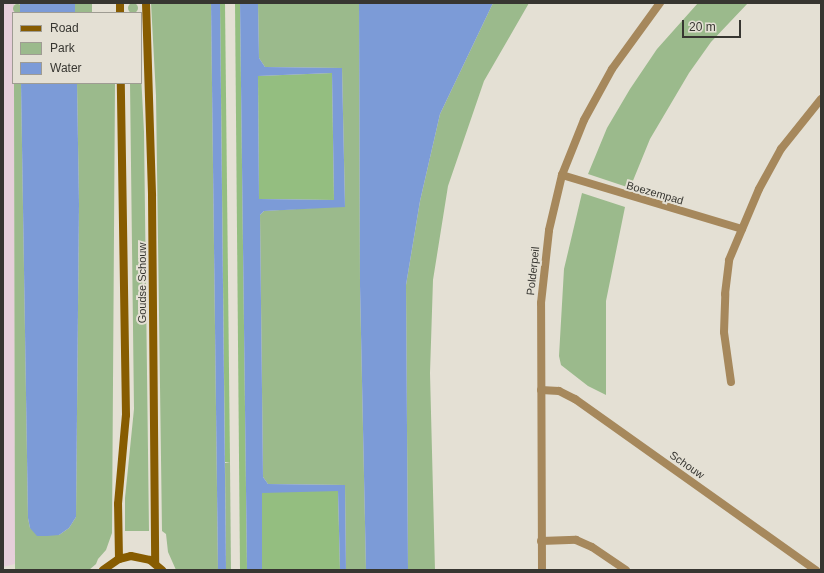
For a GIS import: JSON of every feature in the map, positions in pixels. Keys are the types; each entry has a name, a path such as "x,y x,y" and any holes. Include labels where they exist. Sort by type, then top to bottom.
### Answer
{"main road":[{"name":"Goudse Schouw","path":"146,3 152,196 155,563"},
{"name":"Goudse Schouw","path":"119,559 118,504 126,415 121,84"},
{"path":"103,570 119,559 138,557 155,563 162,570"}],"street":[{"name":"Polderpeil","path":"542,570 541,390 543,273 549,230 562,176 584,120 612,69 660,3"},
{"path":"731,382 726,351 725,294 729,260 742,229 781,149 821,99"},
{"name":"Boezempad","path":"562,176 742,229"},
{"name":"Schouw","path":"541,390 559,392 574,399 816,570"},
{"path":"541,541 576,540 592,547 626,570"}],"shaded area":[{"path":"3,3 14,3 14,12 12,12 12,84 14,84 15,564 3,567"}],"green space":[{"path":"17,3 22,8 19,12 15,12 12,8"},
{"path":"75,3 92,3 92,12 75,12"},
{"path":"135,3 138,6 137,12 129,12 129,4"},
{"path":"151,3 211,3 218,570 176,570 168,552 166,534 162,531 156,96"},
{"path":"220,3 225,3 230,462 225,462"},
{"path":"235,3 240,3 247,570 240,570"},
{"path":"258,3 359,3 360,286 366,570 346,570 345,485 268,484 263,477 260,215 264,211 345,206 342,68 265,67 259,58"},
{"path":"493,3 529,3 484,81 448,186 433,280 430,373 435,570 408,570 406,285 420,201 440,114"},
{"path":"698,3 748,3 711,42 689,73 650,139 630,188 588,174 607,128 630,89 657,49"},
{"path":"332,73 334,200 259,199 258,76"},
{"path":"14,84 21,84 28,518 30,528 59,535 69,528 76,517 79,204 77,84 115,84 112,533 106,550 98,559 96,564 89,570 15,570"},
{"path":"130,84 142,84 144,132 149,531 125,531 125,498 134,409"},
{"path":"582,193 625,207 606,301 606,395 588,386 561,365 559,356 564,269"},
{"path":"230,462 231,570 226,570 225,463"},
{"path":"266,491 338,491 340,570 262,570 262,493"}],"water":[{"path":"20,3 75,3 75,12 20,12"},
{"path":"211,3 220,3 226,570 218,570"},
{"path":"240,3 258,3 259,58 265,67 342,68 345,207 264,211 260,215 263,477 268,484 345,485 346,570 340,570 338,491 262,493 262,570 247,570","holes":["332,73 334,200 259,199 258,76"]},
{"path":"359,3 493,3 440,114 420,201 406,285 408,570 366,570 360,286"},
{"path":"21,84 77,84 79,204 76,517 69,528 59,535 47,536 37,536 30,528 28,518"}]}
